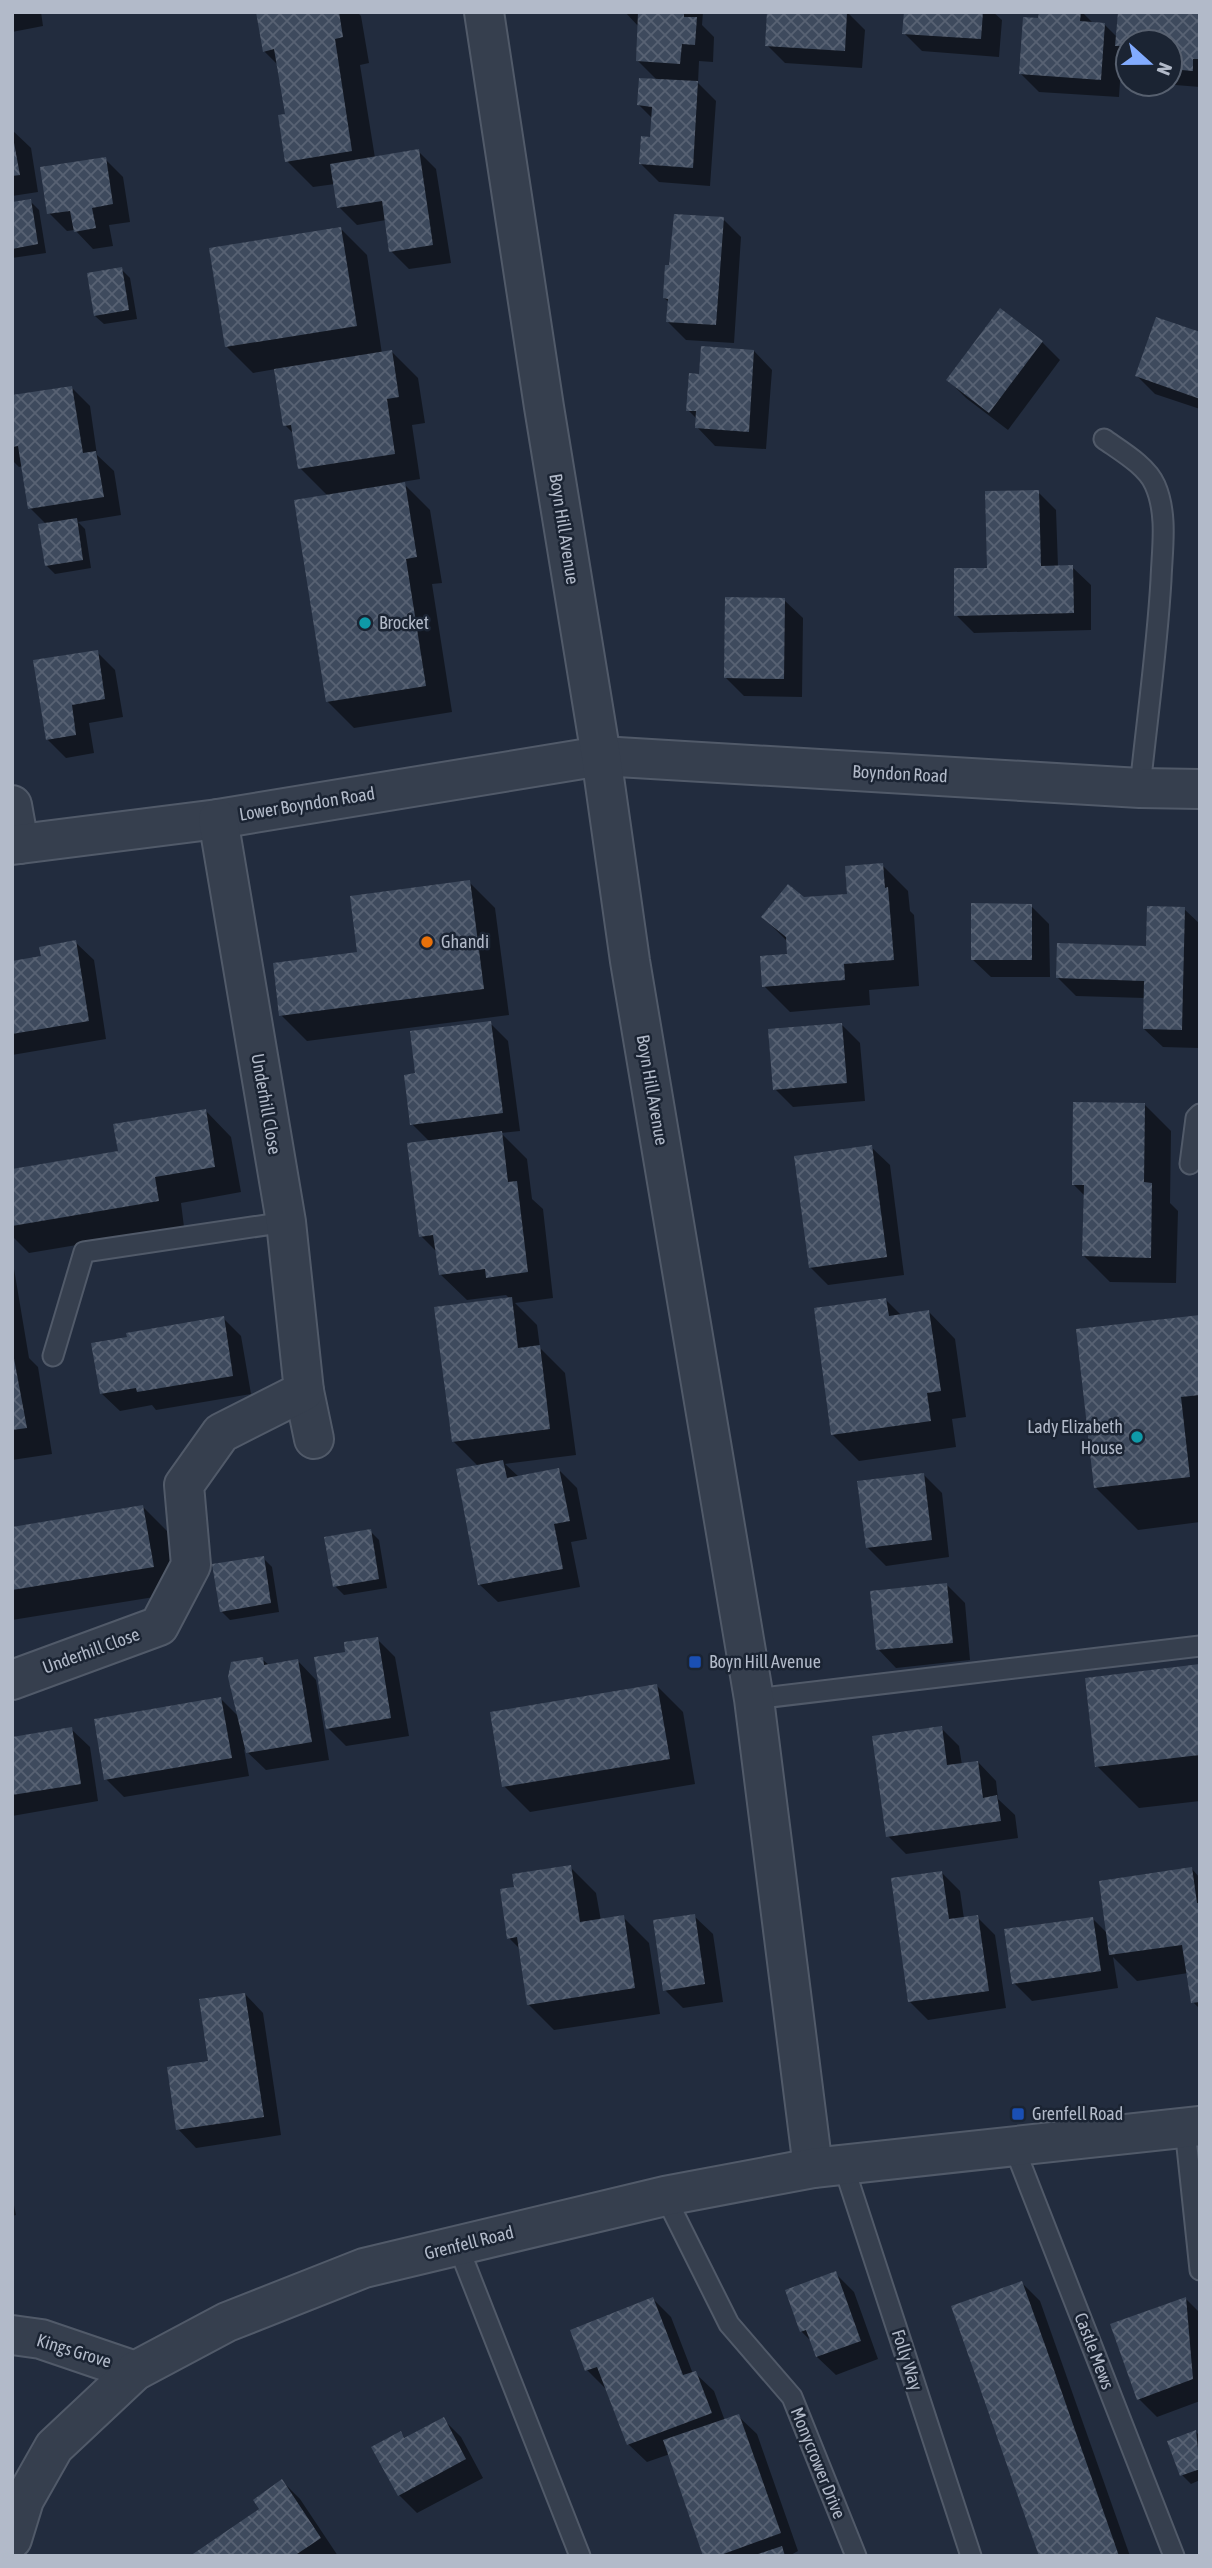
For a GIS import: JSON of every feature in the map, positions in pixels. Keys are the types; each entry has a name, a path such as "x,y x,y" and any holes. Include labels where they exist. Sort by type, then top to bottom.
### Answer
{"street":[{"name":"Boyn Hill Avenue","path":"484,12 601,756 630,961 754,1699 828,2166"},
{"name":"Boyndon Road","path":"601,756 1140,788 1200,789"},
{"name":"Lower Boyndon Road","path":"16,844 218,818 601,756"},
{"path":"12,806 16,844"},
{"name":"Underhill Close","path":"218,818 286,1222 304,1391 314,1439"},
{"name":"Underhill Close","path":"12,1680 159,1626 191,1565 184,1485 221,1433 304,1391"},
{"name":"Grenfell Road","path":"12,2539 24,2500 54,2447 135,2371 227,2322 364,2268 665,2196 828,2166 1193,2127"},
{"name":"Kings Grove","path":"12,2335 41,2339 135,2371"}],"lane":[{"path":"1104,439 1133,461 1154,482 1162,505 1158,620 1140,788"},
{"path":"1190,1164 1196,1118 1200,1114"},
{"path":"53,1356 84,1252 286,1222"},
{"path":"754,1699 1200,1646"},
{"path":"1193,2127 1200,2270"},
{"name":"Castle Mews","path":"1014,2147 1174,2556"},
{"name":"Folly Way","path":"828,2166 971,2556"},
{"name":"Monycrower Drive","path":"665,2196 730,2324 792,2397 856,2556"},
{"path":"458,2245 580,2556"}],"building":[{"path":"256,12 339,12 343,37 335,39 352,151 285,162 278,115 285,114 274,49 263,52"},
{"path":"638,12 684,12 684,17 697,17 695,45 682,44 680,64 636,61"},
{"path":"767,12 847,12 845,51 765,46"},
{"path":"904,12 983,12 981,39 902,34"},
{"path":"1039,12 1081,12 1080,21 1105,23 1101,80 1019,74 1023,17 1038,18"},
{"path":"1118,12 1200,12 1200,59 1193,59 1193,71 1184,70 1184,28 1117,28"},
{"path":"639,78 698,81 693,168 639,164 641,136 650,137 652,107 637,105"},
{"path":"12,132 20,175 12,176"},
{"path":"419,149 433,245 389,252 382,201 337,208 330,164"},
{"path":"106,157 113,204 92,208 96,228 74,232 70,211 47,214 40,167"},
{"path":"31,199 38,244 12,249 12,202"},
{"path":"674,214 724,217 716,325 666,322 668,299 663,298 665,265 669,265"},
{"path":"341,227 357,326 225,347 209,248"},
{"path":"122,267 129,310 94,316 87,273"},
{"path":"1000,308 1043,341 989,413 946,380"},
{"path":"1156,317 1200,332 1200,399 1135,376"},
{"path":"701,346 754,350 749,432 695,428 696,411 686,411 689,373 699,374"},
{"path":"392,350 399,397 387,399 395,454 298,469 291,425 283,426 274,369"},
{"path":"72,386 83,453 96,451 104,497 28,509 18,446 12,447 12,395"},
{"name":"Brocket","path":"405,482 417,557 406,559 426,686 326,702 294,500"},
{"path":"1039,490 1041,566 1073,565 1074,613 954,616 954,568 987,568 985,491"},
{"path":"77,518 83,560 45,566 38,524"},
{"path":"725,597 785,598 784,679 724,678"},
{"path":"98,650 105,699 72,705 76,735 46,740 33,660"},
{"path":"883,863 885,888 888,887 894,960 844,964 845,980 762,987 760,956 787,954 786,937 761,917 788,884 804,897 847,894 845,866"},
{"path":"470,880 484,989 279,1016 273,963 357,952 350,896"},
{"path":"971,903 1032,904 1032,960 971,960"},
{"path":"1147,906 1185,907 1182,1030 1143,1029 1144,981 1056,978 1057,943 1146,946"},
{"path":"76,940 89,1021 12,1034 12,961 41,956 39,947"},
{"path":"491,1021 503,1113 410,1125 404,1075 415,1073 410,1031"},
{"path":"842,1023 847,1083 773,1090 768,1029"},
{"path":"1073,1102 1145,1103 1144,1182 1152,1183 1151,1258 1082,1256 1084,1185 1072,1185"},
{"path":"206,1109 215,1167 155,1177 159,1201 12,1226 12,1169 118,1151 113,1124"},
{"path":"502,1131 508,1182 517,1181 528,1272 486,1278 485,1269 439,1275 433,1235 419,1237 407,1143"},
{"path":"872,1145 887,1257 809,1268 794,1156"},
{"path":"512,1297 518,1348 540,1345 550,1429 452,1442 434,1307"},
{"path":"886,1298 889,1316 929,1310 941,1391 927,1393 931,1421 831,1435 814,1308"},
{"name":"Lady Elizabeth House","path":"1200,1315 1200,1395 1181,1397 1190,1477 1094,1488 1076,1329"},
{"path":"224,1316 233,1376 137,1392 136,1388 100,1394 91,1343 127,1337 126,1333"},
{"path":"12,1348 27,1428 12,1430"},
{"path":"503,1460 507,1478 559,1468 570,1521 554,1524 563,1569 478,1585 456,1469"},
{"path":"924,1473 932,1540 866,1548 857,1481"},
{"path":"143,1505 154,1567 12,1590 12,1527"},
{"path":"371,1529 379,1579 333,1587 324,1537"},
{"path":"264,1556 271,1603 220,1612 212,1564"},
{"path":"947,1583 953,1643 876,1650 870,1591"},
{"path":"378,1637 391,1718 326,1729 314,1657 345,1652 344,1642"},
{"path":"263,1657 264,1665 298,1659 312,1742 246,1753 228,1677 231,1662"},
{"path":"1200,1664 1200,1755 1095,1767 1085,1678"},
{"path":"657,1684 670,1759 502,1787 490,1712"},
{"path":"221,1697 232,1758 104,1780 94,1719"},
{"path":"942,1726 947,1765 978,1761 983,1798 997,1795 1001,1821 886,1837 872,1736"},
{"path":"72,1727 81,1784 12,1795 12,1737"},
{"path":"571,1865 580,1922 624,1915 635,1988 527,2005 517,1937 507,1939 500,1889 514,1887 512,1874"},
{"path":"1192,1867 1197,1903 1200,1903 1200,2002 1191,2003 1182,1945 1109,1955 1099,1881"},
{"path":"942,1871 949,1919 978,1915 989,1991 908,2002 891,1878"},
{"path":"695,1914 705,1984 663,1991 653,1920"},
{"path":"1093,1917 1101,1971 1012,1984 1004,1929"},
{"path":"245,1993 264,2117 176,2130 167,2067 208,2061 199,1999"},
{"path":"836,2271 861,2341 816,2357 806,2330 800,2332 785,2290"},
{"path":"1022,2281 1119,2556 1039,2556 951,2306"},
{"path":"653,2297 683,2375 696,2371 712,2413 627,2445 597,2367 585,2371 570,2330"},
{"path":"1186,2297 1193,2379 1137,2400 1110,2324"},
{"path":"739,2414 781,2533 718,2556 703,2556 663,2440"},
{"path":"444,2417 466,2459 398,2496 371,2447 401,2431 404,2438"},
{"path":"1196,2430 1200,2469 1180,2476 1167,2441"},
{"path":"282,2479 321,2538 294,2556 190,2556 259,2509 253,2500"},
{"path":"782,2546 785,2556 755,2556 755,2555"}],"place":[{"name":"Brocket","path":"365,623"},
{"name":"Ghandi","path":"427,942"},
{"name":"Lady Elizabeth House","path":"1137,1437"},
{"name":"Boyn Hill Avenue","path":"695,1662"},
{"name":"Grenfell Road","path":"1018,2114"}]}
